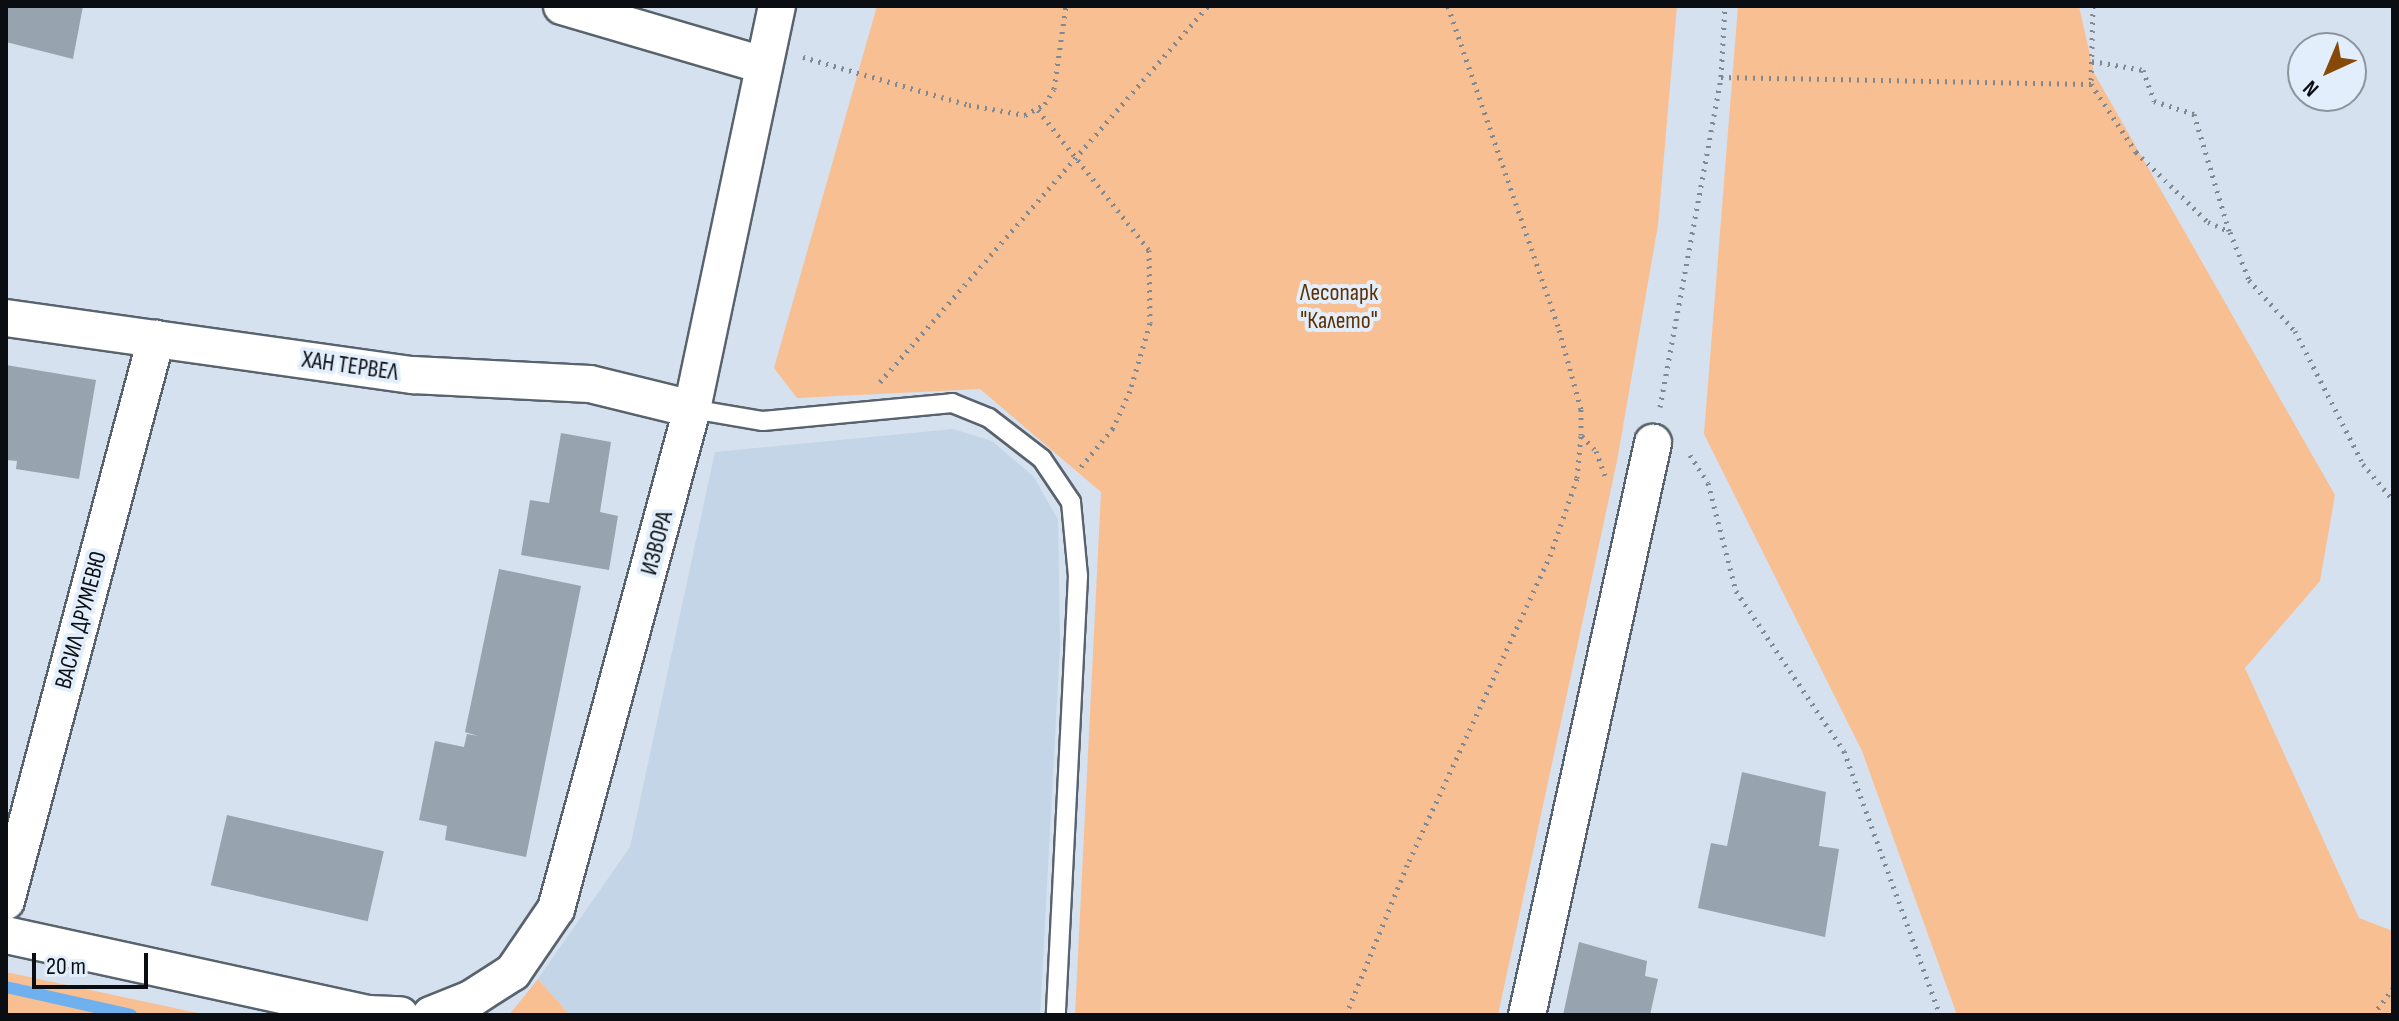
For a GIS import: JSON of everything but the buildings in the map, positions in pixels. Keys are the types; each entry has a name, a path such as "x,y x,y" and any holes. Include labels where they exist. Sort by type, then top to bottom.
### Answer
{"street":[{"path":"562,6 765,56"},
{"name":"ИЗВОРА","path":"431,1015 471,999 513,972 556,909 692,409 777,6"},
{"name":"ХАН ТЕРВЕЛ","path":"6,318 413,375 590,384 692,409"},
{"name":"ВАСИЛ ДРУМЕВЮ","path":"6,901 156,339"},
{"path":"1527,1015 1653,443"},
{"path":"6,935 368,1014 400,1015"}],"lane":[{"path":"692,409 763,421 952,403 989,418 1042,459 1071,502 1078,576 1056,1015"}],"path":[{"path":"765,56 992,111 1025,115 1038,110 1051,97 1057,80 1066,6"},
{"path":"874,411 877,386 890,368 1080,157 1208,6"},
{"path":"1346,1015 1409,861 1550,556 1577,478 1580,449 1581,409 1558,326 1448,6"},
{"path":"1725,6 1721,77 1653,443 1686,449 1694,460 1708,483 1736,591 1844,751 1940,1015"},
{"path":"2093,6 2091,84 2136,152 2208,222 2230,232"},
{"path":"2092,61 2143,70 2154,101 2194,114 2230,232 2249,280 2295,331 2363,464 2393,500"},
{"path":"1721,77 2091,84"},
{"path":"1038,110 1080,157 1149,250 1150,323 1113,428 1087,462 1059,484"},
{"path":"2373,1015 2393,988"}],"shaded area":[{"path":"953,429 992,441 1034,477 1058,520 1060,645 1040,1015 570,1015 538,979 630,847 715,452"}],"green space":[{"name":"Лесопарк \"Калето\"","path":"877,6 1677,6 1658,225 1617,461 1498,1015 1075,1015 1101,492 980,389 797,398 774,368"},
{"path":"1738,6 2079,6 2094,73 2335,495 2320,581 2245,668 2359,918 2393,931 2393,1015 1957,1015 1862,751 1704,434"},
{"path":"6,972 207,1015 6,1015"},
{"path":"538,979 570,1015 509,1015"}],"waterway":[{"path":"6,987 131,1015"}]}
